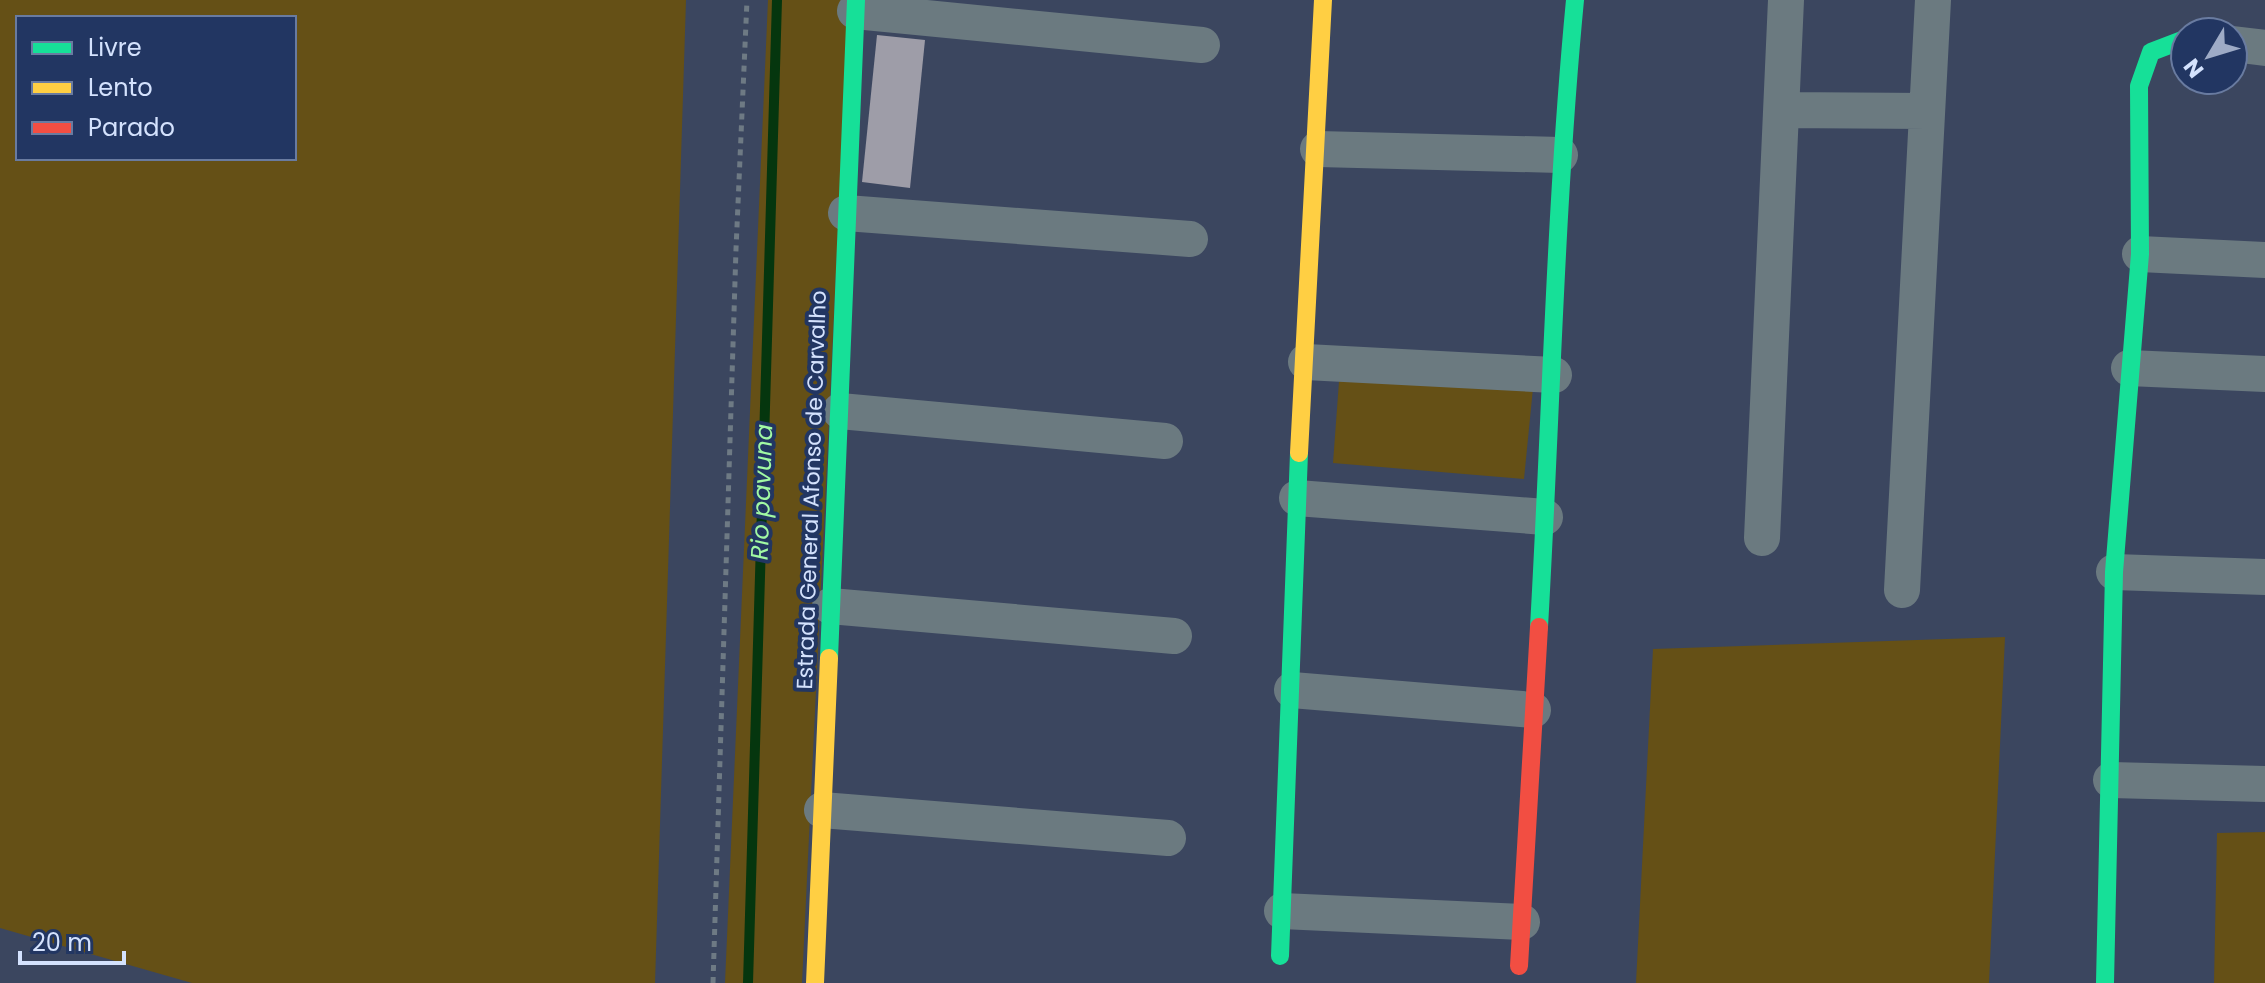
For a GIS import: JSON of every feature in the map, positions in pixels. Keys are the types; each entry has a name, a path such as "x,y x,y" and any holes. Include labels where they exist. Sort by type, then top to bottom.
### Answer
{"street":[{"path":"1280,956 1297,498 1318,149 1323,0"},
{"path":"1519,966 1554,375 1560,155 1575,0"},
{"path":"1762,538 1786,0"},
{"path":"1902,590 1933,0"},
{"path":"855,6 1202,45"},
{"name":"Estrada General Afonso de Carvalho","path":"815,983 855,6"},
{"path":"2105,983 2114,572 2140,254 2139,86 2143,59 2159,45 2169,43"},
{"path":"1782,110 1927,111"},
{"path":"1318,149 1560,155"},
{"path":"846,213 1190,239"},
{"path":"2140,254 2265,260"},
{"path":"1306,362 1554,375"},
{"path":"2129,368 2265,374"},
{"path":"840,411 1165,441"},
{"path":"1297,498 1545,517"},
{"path":"2114,572 2265,577"},
{"path":"830,606 1174,636"},
{"path":"1292,690 1533,710"},
{"path":"2111,780 2265,784"},
{"path":"822,810 1168,838"},
{"path":"1282,911 1522,922"}],"path":[{"path":"713,983 735,265 747,0"}],"shaded area":[{"path":"0,0 686,0 655,983 192,983 0,928"},
{"path":"768,0 849,0 802,983 725,983"},
{"path":"1340,368 1533,388 1524,479 1333,463"},
{"path":"2005,637 1989,983 1636,983 1653,649"},
{"path":"2265,832 2265,983 2214,983 2217,833"}],"building":[{"path":"877,35 925,40 910,188 862,182"}],"waterway":[{"name":"Rio pavuna","path":"748,983 777,0"}],"traffic: fast":[{"path":"829,658 856,0"},
{"path":"1539,627 1558,235 1575,0"},
{"path":"2105,983 2114,572 2140,254 2139,86 2151,52 2169,45"},
{"path":"1280,956 1299,453"}],"traffic: slow":[{"path":"1299,453 1323,0"},
{"path":"815,983 829,658"}],"traffic: jam":[{"path":"1519,966 1539,627"}]}
